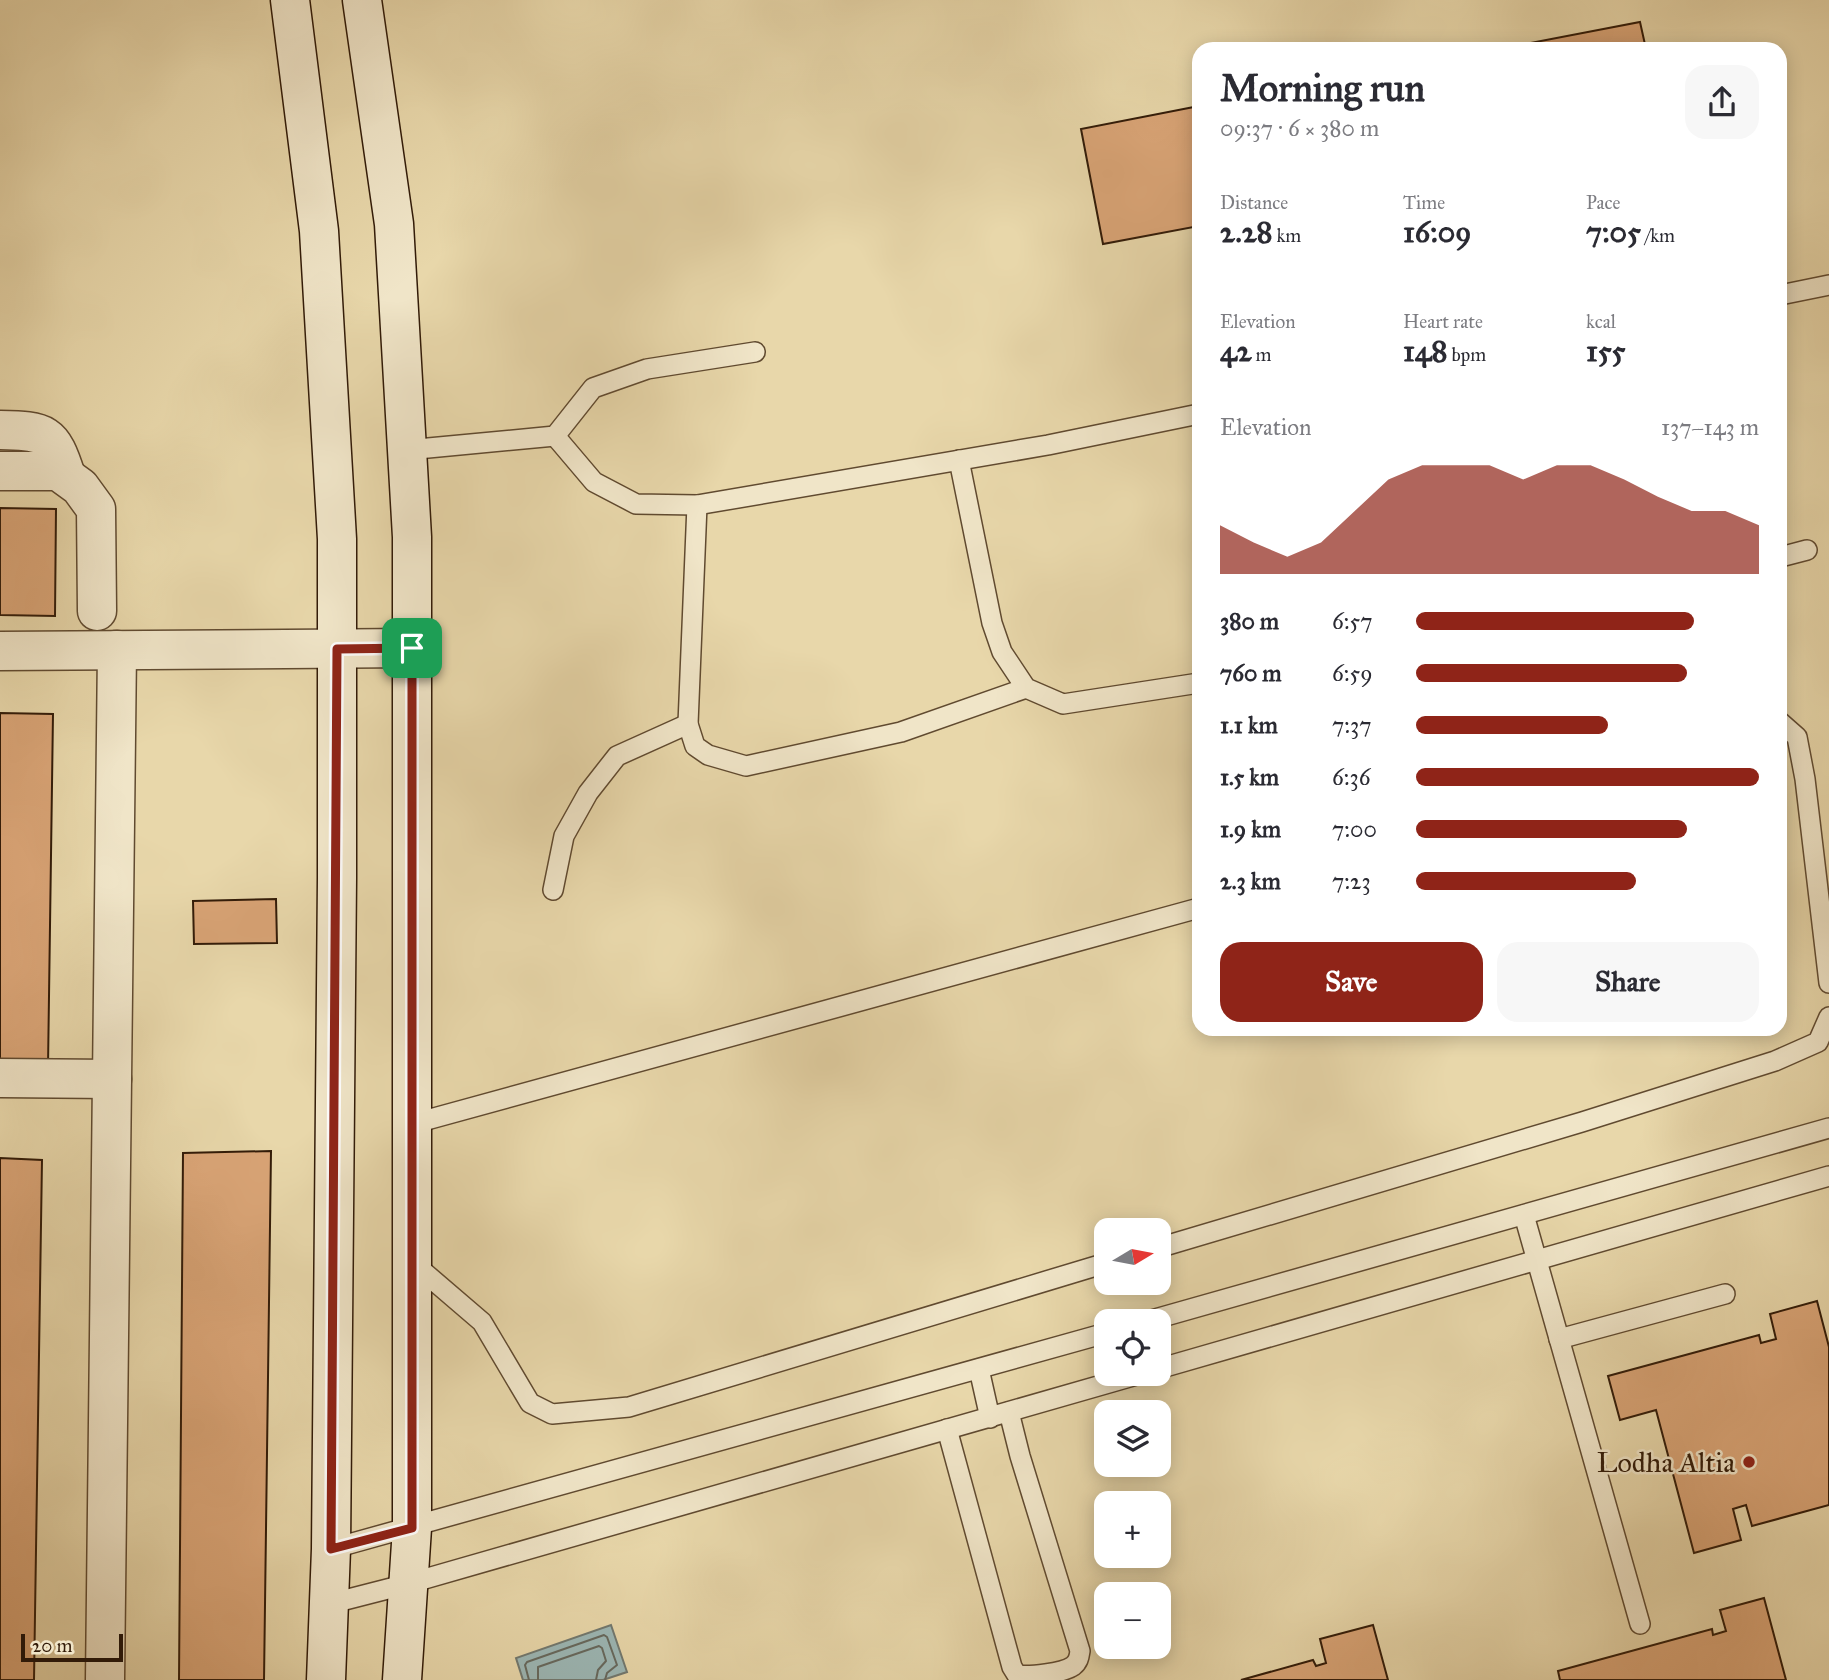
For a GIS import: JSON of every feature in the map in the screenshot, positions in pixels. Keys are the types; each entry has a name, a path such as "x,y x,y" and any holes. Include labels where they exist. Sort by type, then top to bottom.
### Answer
{"main road":[{"path":"290,0 318,231 337,539 331,1549 326,1680"},
{"path":"362,0 394,224 412,537 412,1528 402,1680"},
{"path":"0,430 23,430 45,436 57,449 66,476"},
{"path":"0,471 58,471 80,487 96,509 97,611"},
{"path":"0,651 412,648"},
{"path":"105,1680 117,650"},
{"path":"0,1078 112,1079"}],"lane":[{"path":"1787,294 1829,285"},
{"path":"407,450 555,436 593,388 647,369 755,352"},
{"path":"555,436 594,482 636,504 697,505 1048,445 1192,415"},
{"path":"959,460 992,623 1002,652 1026,688 1063,704 1192,684"},
{"path":"697,505 688,724 695,746 708,755 746,766 901,732 1026,688"},
{"path":"1787,554 1808,550"},
{"path":"553,890 564,836 587,793 617,756 688,724"},
{"path":"1787,728 1797,737 1805,779 1829,983"},
{"path":"412,1124 1192,910"},
{"path":"1171,1244 1582,1122 1775,1061 1818,1042 1829,1017"},
{"path":"1171,1315 1829,1128"},
{"path":"1171,1364 1829,1176"},
{"path":"1524,1215 1640,1624"},
{"path":"412,1262 482,1322 530,1403 552,1413 629,1407 1094,1268"},
{"path":"1559,1339 1725,1294"},
{"path":"331,1549 1094,1336"},
{"path":"947,1429 1012,1667 1017,1675 1027,1676 1072,1668 1079,1660 1080,1651 1020,1456 979,1369"},
{"path":"329,1604 1099,1386"}],"water":[{"path":"611,1625 627,1672 603,1680 523,1680 516,1658"}],"building":[{"path":"1640,22 1644,42 1536,42"},
{"path":"1192,107 1192,227 1103,244 1081,129"},
{"path":"0,508 56,509 55,616 0,615"},
{"path":"0,713 53,714 48,1067 0,1066"},
{"path":"276,899 277,943 194,944 193,901"},
{"path":"271,1151 264,1680 179,1680 183,1153"},
{"path":"0,1158 42,1160 34,1680 0,1680"},
{"name":"Lodha Altia","path":"1817,1301 1829,1347 1829,1505 1752,1526 1746,1505 1733,1509 1741,1540 1694,1553 1656,1410 1620,1420 1608,1376 1759,1335 1761,1343 1776,1339 1770,1314"},
{"path":"1764,1598 1786,1680 1560,1680 1558,1671 1712,1629 1713,1635 1726,1631 1720,1610"},
{"path":"1373,1625 1388,1680 1241,1680 1313,1660 1316,1666 1326,1663 1320,1639"}],"place":[{"name":"Lodha Altia","path":"1749,1462"}],"route":[{"path":"412,648 412,1528 331,1549 337,649 412,648"}]}
